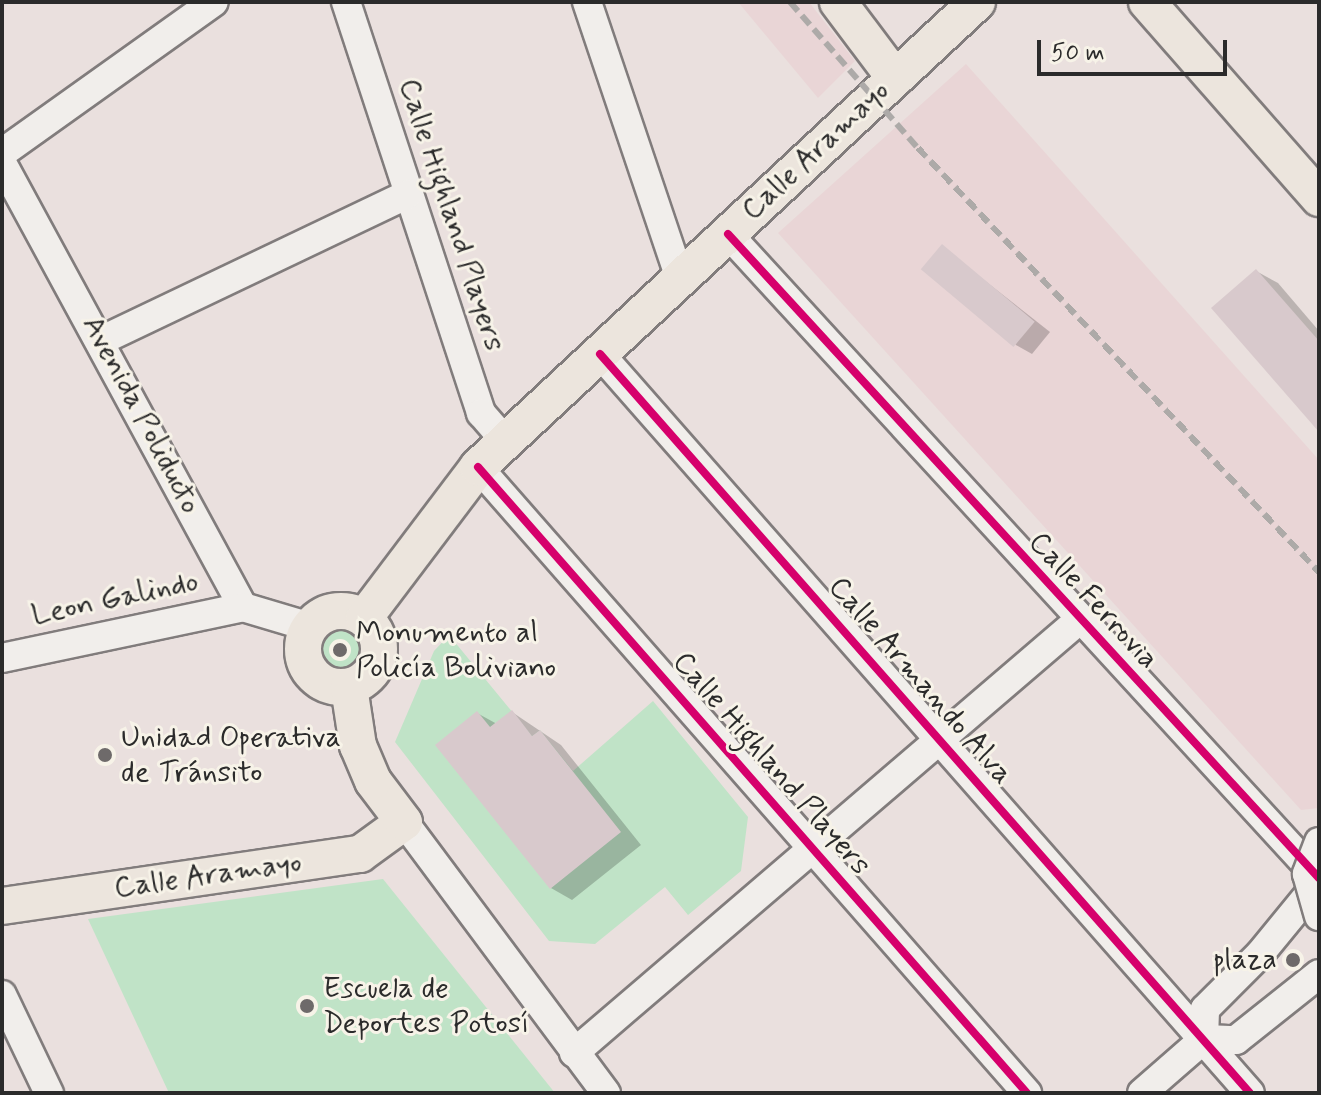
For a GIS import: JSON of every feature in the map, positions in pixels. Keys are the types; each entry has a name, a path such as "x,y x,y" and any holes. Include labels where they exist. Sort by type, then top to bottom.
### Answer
{"main road":[{"path":"838,2 895,78"},
{"name":"Calle Aramayo","path":"364,618 478,467 977,2"},
{"path":"1147,2 1319,198"},
{"path":"340,610 364,618 379,638 377,663 361,682 349,687 325,684 307,666 303,646 310,627 340,610"},
{"path":"349,687 358,746 373,781 404,822"},
{"name":"Calle Aramayo","path":"2,906 360,854 404,822"}],"street":[{"name":"Calle Highland Players","path":"346,2 481,413 506,442"},
{"path":"587,2 680,279"},
{"path":"2,153 199,6"},
{"name":"Avenida Poliducto","path":"2,163 102,340 243,607"},
{"path":"102,340 408,194"},
{"name":"Calle Ferrovia","path":"728,234 1078,621 1308,849 1316,899"},
{"name":"Calle Armando Alva","path":"600,354 1250,1093"},
{"name":"Calle Highland Players","path":"478,467 1027,1093"},
{"path":"243,607 310,627"},
{"name":"Leon Galindo","path":"2,658 243,607"},
{"path":"574,1053 942,741 1078,621"},
{"path":"404,822 606,1093"},
{"path":"1204,1039 1205,1009 1316,899 1307,874 1311,851 1308,849"},
{"path":"1142,1093 1204,1039 1236,1040 1319,974"},
{"path":"2,995 49,1093"}],"shaded area":[{"path":"738,2 809,2 855,61 818,98"},
{"path":"966,64 1319,460 1319,808 1301,810 778,233"}],"green space":[{"path":"341,628 358,634 364,651 358,668 341,674 324,668 318,651 324,634"},
{"path":"449,635 532,736 540,730 573,771 653,701 748,817 741,871 688,915 665,887 595,944 549,941 395,742 434,651"},
{"name":"Escuela de Deportes Potosí","path":"383,879 555,1093 169,1093 88,919"}],"building":[{"path":"942,244 1035,322 1013,347 921,269"},
{"path":"1256,269 1319,341 1319,432 1211,308"},
{"path":"512,710 532,736 540,730 621,832 550,889 435,745 477,711 490,727"}],"railway":[{"path":"790,2 918,148 1319,572"}],"cycle path":[{"path":"728,234 1319,878"},
{"path":"600,354 1250,1093"},
{"path":"478,467 1027,1093"}],"place":[{"name":"Monumento al Policía Boliviano","path":"340,650"},
{"name":"Unidad Operativa de Tránsito","path":"105,755"},
{"name":"plaza","path":"1293,960"},
{"name":"Escuela de Deportes Potosí","path":"307,1006"}]}
